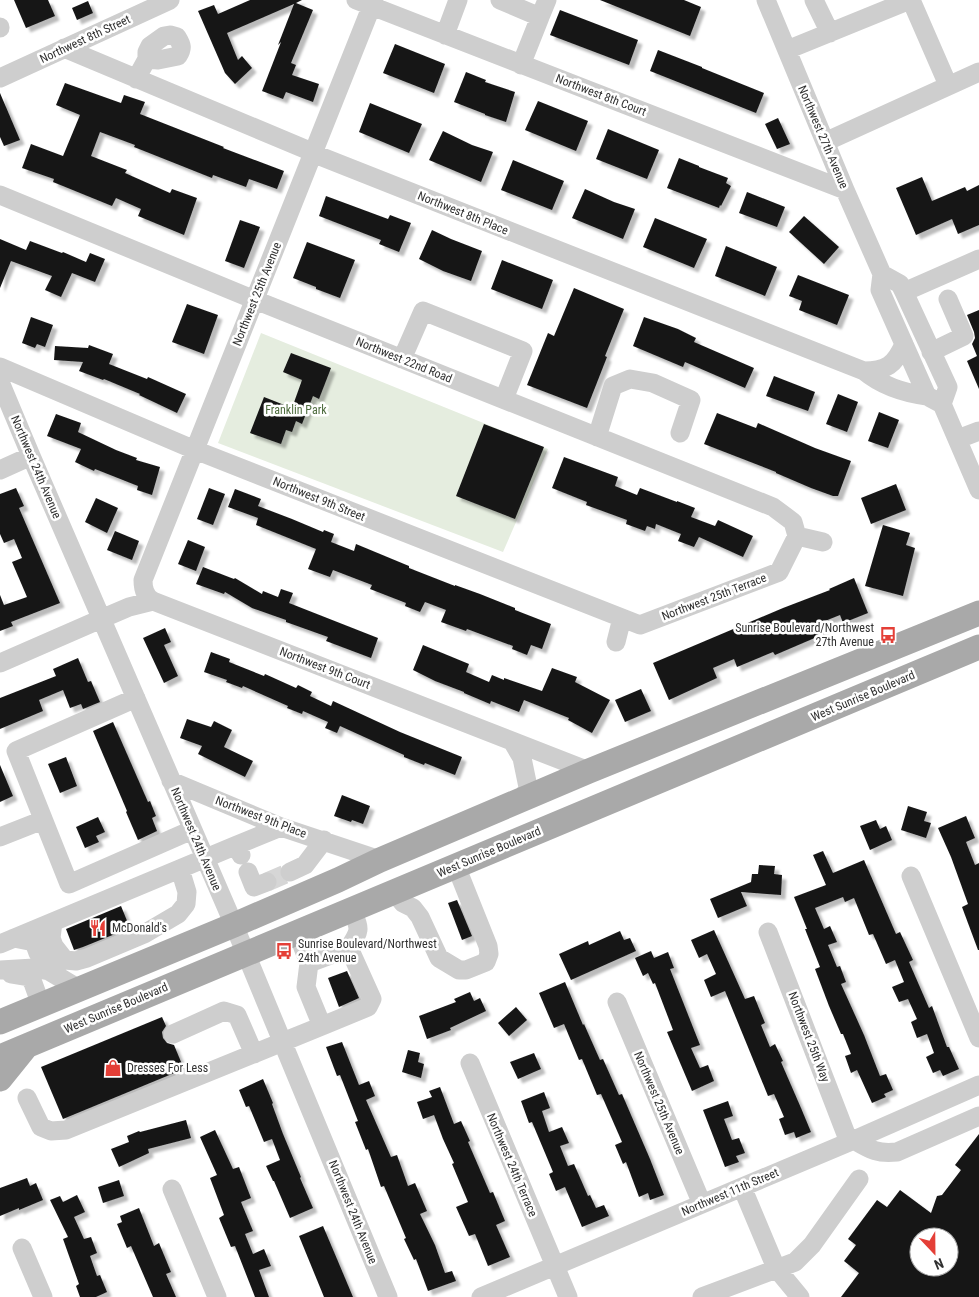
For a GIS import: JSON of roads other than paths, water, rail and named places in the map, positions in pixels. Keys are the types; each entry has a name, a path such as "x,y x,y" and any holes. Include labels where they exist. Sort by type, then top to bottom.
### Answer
{"main road":[{"path":"0,1022 234,925 380,860 589,771 979,613"},
{"name":"West Sunrise Boulevard","path":"0,1057 979,647"},
{"path":"0,1011 36,1007"},
{"path":"0,1079 26,1046"}],"street":[{"path":"445,35 458,0"},
{"path":"500,0 543,8 521,65"},
{"name":"Northwest 27th Avenue","path":"766,0 882,274 880,290 904,344 934,400 958,439 979,490"},
{"path":"814,0 830,33"},
{"path":"787,50 911,0 948,85"},
{"name":"Northwest 8th Street","path":"0,78 160,2"},
{"name":"Northwest 8th Court","path":"367,2 521,65 845,190"},
{"name":"Northwest 25th Avenue","path":"147,590 195,450 312,153 367,2"},
{"name":"Northwest 8th Place","path":"64,48 312,153 864,371 875,380 910,394 934,400"},
{"path":"136,79 147,59"},
{"path":"825,142 979,72"},
{"name":"Northwest 22nd Road","path":"0,195 254,300 773,507 793,522 797,536"},
{"path":"904,292 979,259"},
{"path":"882,274 900,284 948,387 934,400"},
{"path":"931,352 964,336 948,299"},
{"path":"402,359 423,311 469,329 523,351 504,399"},
{"path":"864,371 883,369 890,365 900,353 904,344"},
{"name":"Northwest 9th Street","path":"0,367 195,450 640,625"},
{"path":"597,437 613,386 630,379 653,383 691,400 680,433"},
{"name":"Northwest 24th Avenue","path":"0,382 31,456 108,616 136,698 234,925 388,1297"},
{"path":"958,439 979,431"},
{"path":"0,470 31,456"},
{"path":"797,536 823,542"},
{"name":"Northwest 25th Terrace","path":"640,625 778,572 797,536"},
{"path":"0,664 108,616 130,599 147,590"},
{"name":"Northwest 9th Court","path":"147,590 589,771"},
{"path":"616,642 622,618"},
{"path":"136,698 16,751 69,884 192,830"},
{"path":"512,741 522,758 528,787 523,800"},
{"name":"Northwest 9th Place","path":"171,780 281,827 380,860"},
{"path":"0,837 43,820"},
{"path":"7,941 42,930 204,858 242,858 281,827"},
{"path":"290,872 305,866 324,840"},
{"path":"242,858 254,887 267,882"},
{"path":"394,892 403,904 413,908 420,917 439,958 459,970 466,970 486,962 489,954 488,946 456,866"},
{"path":"42,930 38,953 44,959 53,962 76,961 86,958 144,934 178,914 186,904 187,892 180,869"},
{"path":"911,876 979,1038"},
{"path":"310,963 349,948 359,932 359,926 352,910"},
{"path":"42,930 51,938 54,946 65,960"},
{"path":"297,932 310,963 306,987 322,1026"},
{"name":"Northwest 25th Way","path":"768,932 852,1141"},
{"path":"27,1098 41,1127 51,1131 66,1130 368,1007 372,999 349,948"},
{"path":"0,971 34,968 49,971 79,990"},
{"path":"0,971 29,977 34,983 36,1007"},
{"name":"Northwest 25th Avenue","path":"617,1002 702,1204"},
{"path":"173,1034 224,1011 237,1015 254,1054"},
{"name":"Northwest 24th Terrace","path":"470,1063 555,1266"},
{"name":"Northwest 11th Street","path":"481,1297 852,1141 979,1085"},
{"path":"852,1141 870,1150 883,1153 897,1152 979,1116"},
{"path":"702,1297 795,1262 812,1245 859,1180"},
{"path":"742,1187 776,1268 800,1297"},
{"path":"172,1189 217,1297"},
{"path":"22,1248 43,1297"},
{"path":"555,1266 568,1297"}],"tunnel":[{"path":"267,882 290,872"}],"place":[{"name":"Sunrise Boulevard/Northwest 27th Avenue","path":"888,635"},
{"name":"McDonald's","path":"98,928"},
{"name":"Sunrise Boulevard/Northwest 24th Avenue","path":"284,951"},
{"name":"Dresses For Less","path":"113,1068"}],"park label":[{"name":"Franklin Park","path":"296,410"}]}
